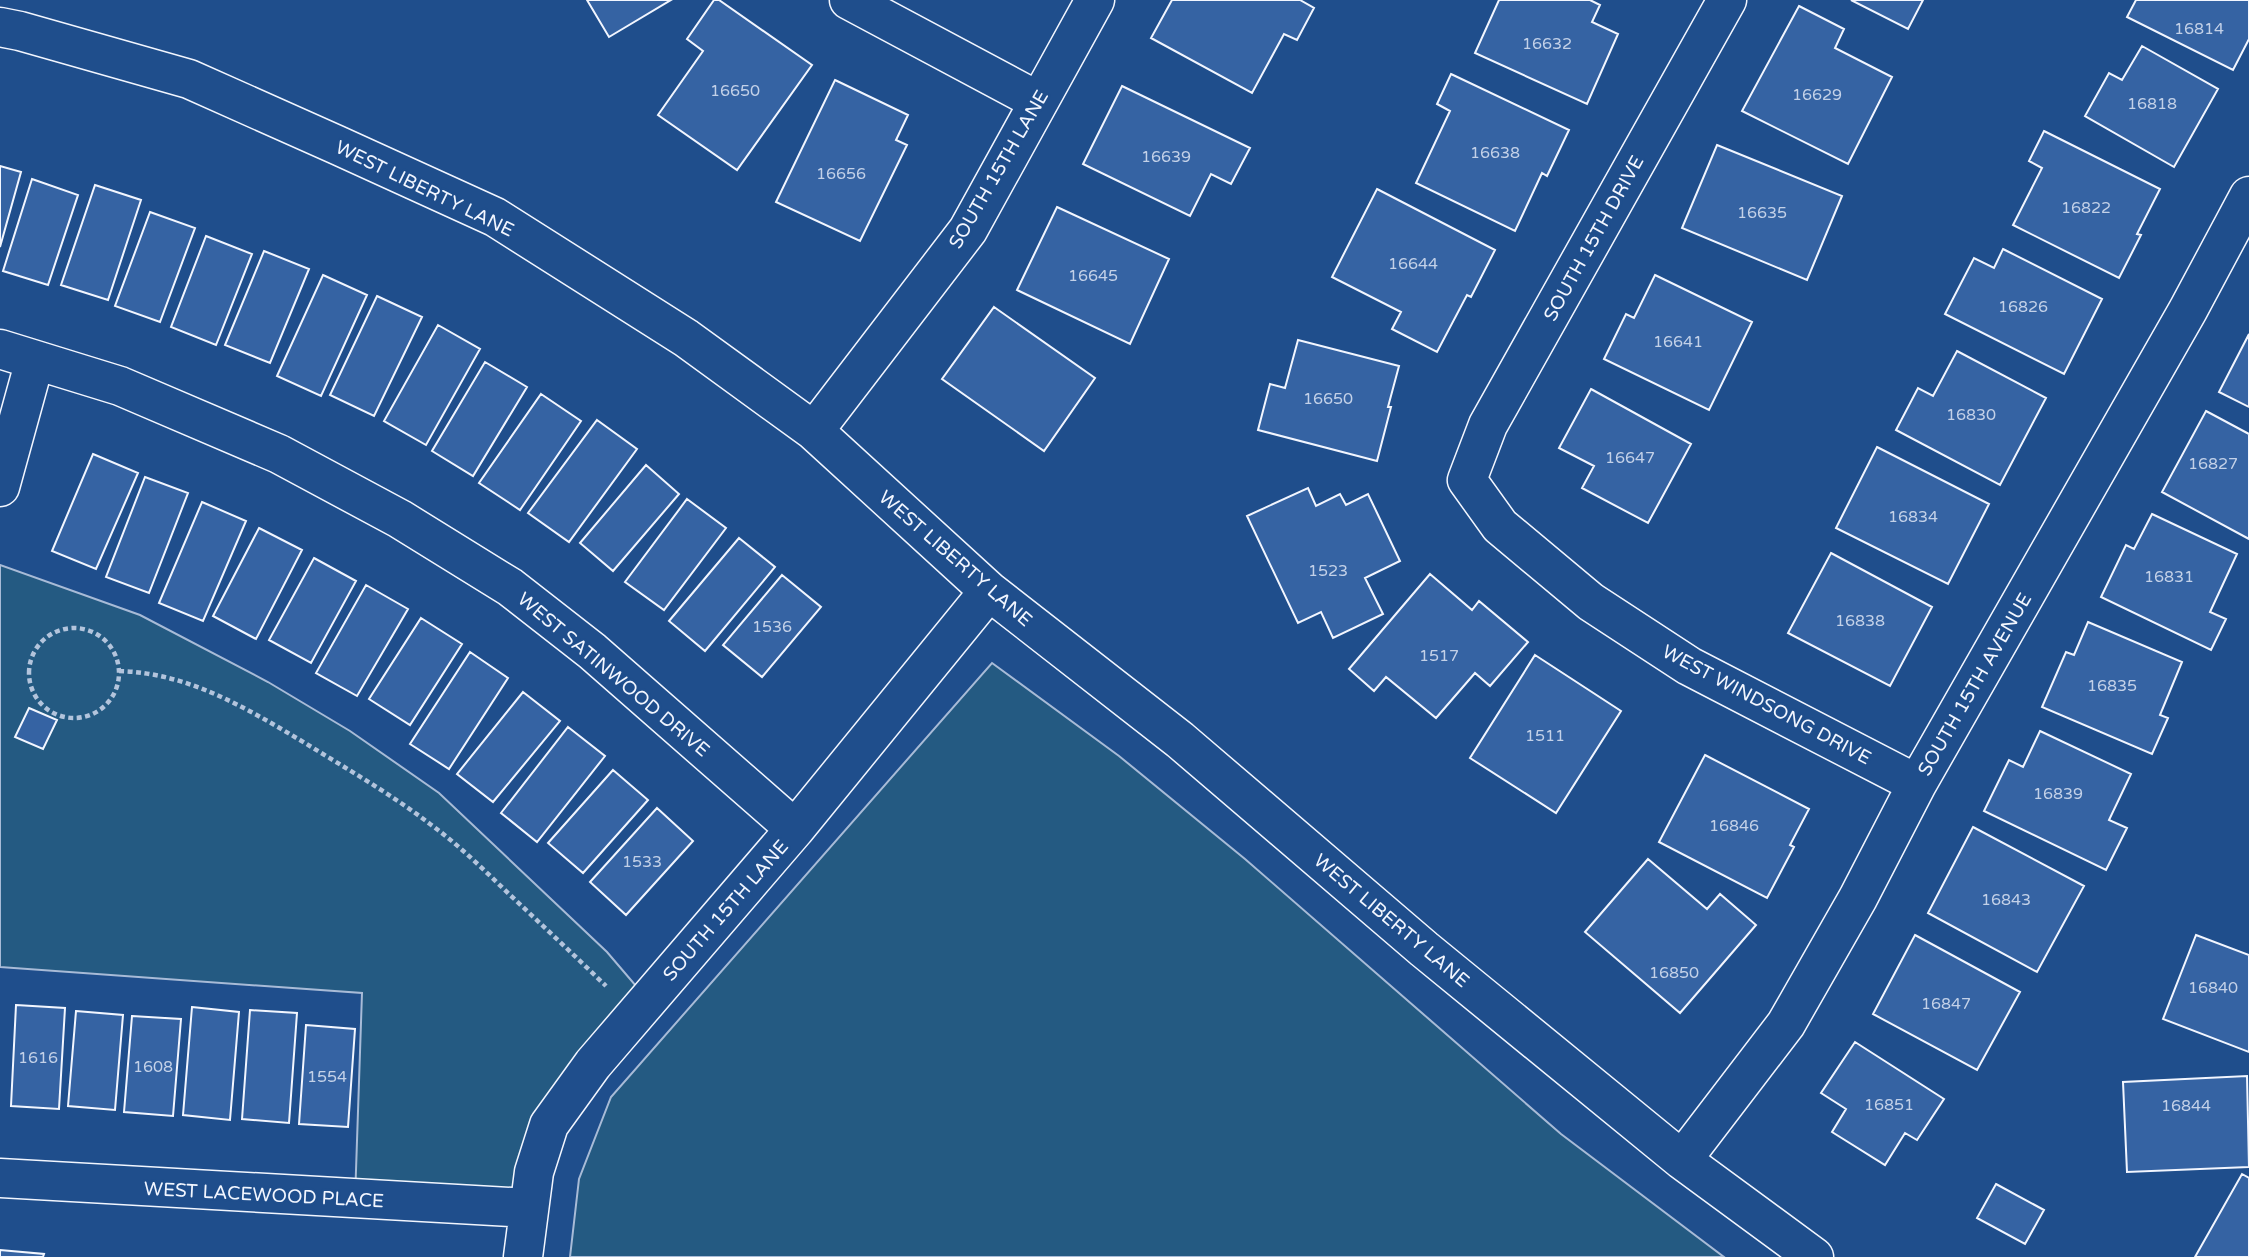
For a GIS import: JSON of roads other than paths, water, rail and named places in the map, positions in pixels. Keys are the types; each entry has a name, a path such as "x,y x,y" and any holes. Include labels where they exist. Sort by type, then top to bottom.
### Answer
{"street":[{"path":"849,0 1038,101"},
{"name":"SOUTH 15TH LANE","path":"814,431 968,230 1095,0"},
{"name":"SOUTH 15TH DRIVE","path":"1467,480 1488,425 1727,0"},
{"name":"WEST LIBERTY LANE","path":"0,27 189,79 495,218 686,338 814,431 989,591 1180,740 1424,949 1682,1160 1814,1257"},
{"name":"SOUTH 15TH AVENUE","path":"1682,1160 1786,1024 1858,898 1916,784 2188,310 2249,196"},
{"path":"0,487 17,355"},
{"name":"WEST SATINWOOD DRIVE","path":"17,355 120,386 278,454 400,519 510,587 592,651 795,829"},
{"name":"WEST WINDSONG DRIVE","path":"1467,480 1500,526 1591,602 1689,666 1916,784"},
{"name":"SOUTH 15TH LANE","path":"523,1257 534,1172 549,1125 593,1064 795,829 989,591"},
{"name":"WEST LACEWOOD PLACE","path":"0,1178 529,1209"}]}
